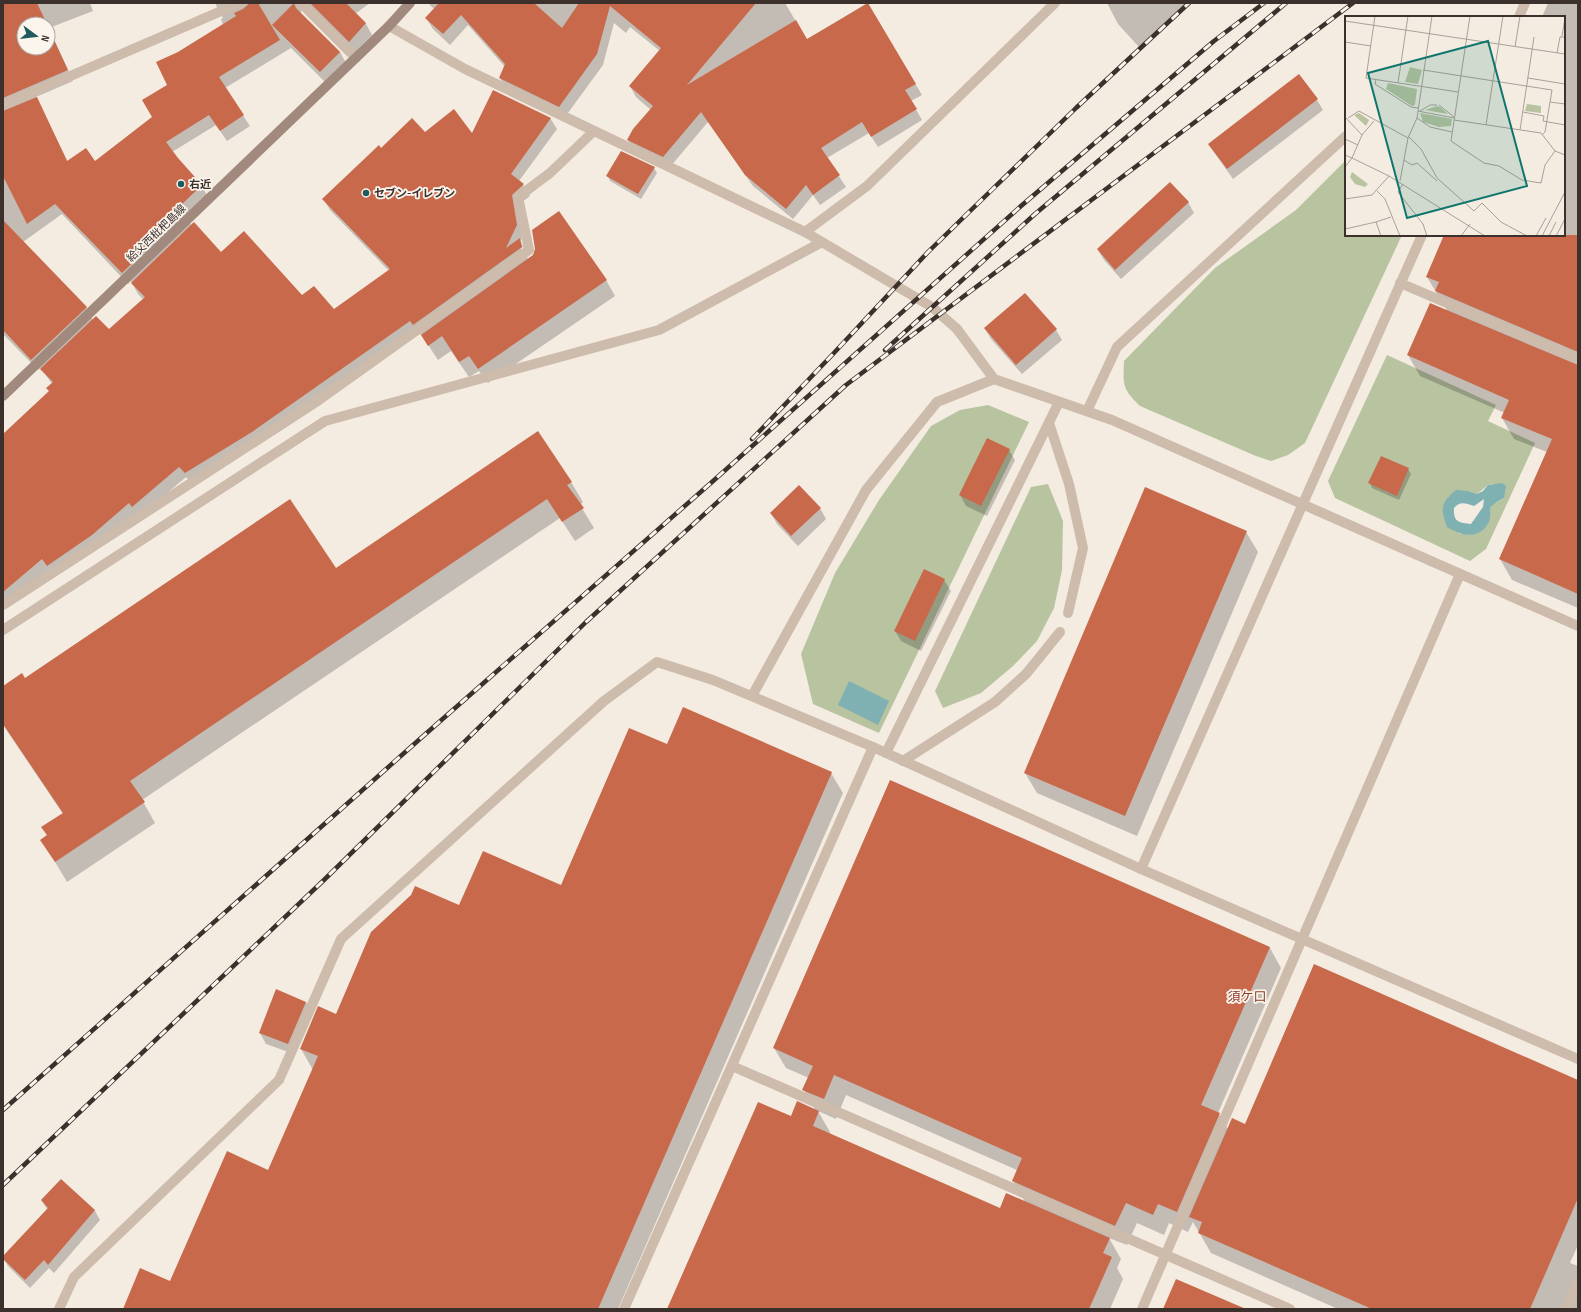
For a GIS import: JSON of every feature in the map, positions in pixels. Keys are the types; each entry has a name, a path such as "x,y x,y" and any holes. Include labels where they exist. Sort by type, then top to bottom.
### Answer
{"main road":[{"name":"給父西枇杷島線","path":"3,396 356,58 410,3"}],"street":[{"path":"3,105 240,3"},
{"path":"301,3 356,58"},
{"path":"805,232 867,186 1055,3"},
{"path":"1519,16 1525,3"},
{"path":"389,26 465,69 805,232 932,307 957,329 994,379 1112,420 1578,626"},
{"path":"3,606 318,400 529,250 518,197 550,173 594,131"},
{"path":"1088,411 1116,347 1345,137"},
{"path":"1141,869 1422,236"},
{"path":"3,630 325,421 659,330 822,242"},
{"path":"1400,283 1578,359"},
{"path":"752,696 866,490 937,402 994,379"},
{"path":"886,753 1059,402"},
{"path":"1049,423 1069,484 1083,548 1068,613"},
{"path":"1142,1309 1460,574"},
{"path":"903,761 995,702 1026,674 1060,632"},
{"path":"60,1309 74,1277 279,1080 341,940 604,701 657,662 713,680 886,753 1141,869 1578,1059"},
{"path":"624,1309 873,748"},
{"path":"732,1066 1290,1309"},
{"path":"1566,1309 1578,1282"}],"green space":[{"path":"1345,161 1345,236 1402,236 1305,443 1288,455 1271,461 1140,406 1130,395 1125,386 1124,361 1215,268 1296,210"},
{"path":"1387,355 1496,405 1488,421 1535,443 1486,549 1470,561 1335,498 1328,481","holes":["1493,484 1504,498 1492,505 1482,529 1474,534 1458,533 1448,497 1468,491 1477,494 1488,485"]},
{"path":"988,405 1029,422 879,733 813,704 801,654 835,573 879,500 931,426 960,410"},
{"path":"1048,484 1063,521 1062,570 1054,608 1037,641 1013,666 981,693 943,708 935,691 1031,487"}],"water":[{"path":"1502,483 1506,486 1504,498 1491,506 1490,520 1485,528 1476,534 1466,535 1447,527 1443,515 1443,506 1447,498 1456,490 1468,491 1477,494 1483,491 1488,485","holes":["1484,499 1483,507 1471,524 1458,521 1454,513 1454,508 1456,506 1465,503 1474,506"]},
{"path":"849,681 889,701 878,725 838,705"}],"building":[{"path":"3,3 37,3 43,16 16,16 16,56 56,56 56,44 68,70 3,98"},
{"path":"250,3 258,3 280,40 219,77 244,115 220,131 209,115 166,142 202,185 180,206 185,212 122,273 55,204 27,224 3,176 3,111 37,97 67,161 86,148 95,161 152,117 142,100 167,85 156,62 178,52 236,16 234,13 243,9"},
{"path":"294,3 296,8 340,52 320,72 272,25"},
{"path":"310,3 346,3 366,23 349,42"},
{"path":"439,3 534,3 562,28 579,3 756,3 687,85 796,20 807,39 868,3 916,84 905,90 917,109 871,137 862,122 821,148 840,175 813,195 806,185 786,209 745,175 701,112 663,157 627,140 633,129 653,106 629,86 661,48 610,6 597,54 559,107 499,78 505,64 461,15 443,34 425,18"},
{"path":"1299,74 1318,99 1227,169 1208,144"},
{"path":"493,90 551,118 511,174 524,184 512,195 517,225 506,248 520,238 522,247 413,325 410,321 252,432 185,473 179,467 132,507 129,503 92,535 47,566 42,559 3,592 3,434 49,391 46,388 53,382 40,369 96,316 109,329 145,297 131,283 194,222 221,252 244,231 302,295 314,286 334,309 390,269 322,199 379,145 381,148 412,118 425,132 454,109 472,133"},
{"path":"621,151 655,167 638,194 606,176"},
{"path":"1170,182 1189,202 1115,270 1097,249"},
{"path":"559,211 607,280 478,369 469,356 459,362 442,336 428,346 421,335 533,255 535,249 532,230"},
{"path":"3,220 87,307 31,360 3,330"},
{"path":"1578,235 1578,352 1435,291 1439,282 1426,277 1444,236"},
{"path":"1025,293 1057,329 1016,365 984,328"},
{"path":"1430,303 1578,365 1578,594 1499,559 1552,439 1501,418 1509,400 1407,355"},
{"path":"538,431 572,482 567,485 584,508 562,522 547,499 130,781 145,802 55,862 40,840 47,835 41,827 63,813 3,724 3,686 22,673 25,678 290,499 336,568"},
{"path":"987,438 1010,449 981,506 959,495"},
{"path":"1381,456 1409,468 1397,496 1368,483"},
{"path":"799,485 821,508 791,536 770,513"},
{"path":"1145,487 1247,531 1125,816 1024,773"},
{"path":"924,569 945,579 915,641 894,631"},
{"path":"683,707 832,772 598,1309 123,1309 140,1268 170,1281 227,1151 268,1170 318,1056 300,1049 318,1006 336,1014 371,932 411,895 415,886 459,905 483,851 561,885 629,728 667,744"},
{"path":"890,780 1270,947 1201,1105 1220,1113 1177,1212 1158,1204 1153,1215 1126,1203 1115,1226 1012,1181 1022,1158 834,1075 824,1099 802,1090 813,1066 773,1048"},
{"path":"1314,964 1578,1080 1578,1198 1530,1309 1372,1309 1198,1233 1202,1222 1189,1217 1232,1118 1245,1124"},
{"path":"276,989 306,1002 288,1044 259,1033"},
{"path":"797,1101 819,1111 813,1126 1000,1208 1006,1193 1110,1238 1103,1253 1112,1257 1089,1309 667,1309 758,1102 791,1116"},
{"path":"61,1179 95,1210 48,1265 44,1260 25,1280 3,1259 3,1256 48,1208 41,1200"},
{"path":"1176,1279 1246,1309 1163,1309"}],"railway":[{"path":"752,439 928,252 1076,108 1189,3"},
{"path":"3,1110 1021,206 1214,41 1264,3"},
{"path":"885,350 1035,214 1286,3"},
{"path":"3,1185 324,880 586,622 846,385 1353,3"}],"place":[{"name":"右近","path":"181,184"},
{"name":"セブン-イレブン","path":"366,193"}],"district":[{"name":"須ケ口","path":"1247,996"}]}
